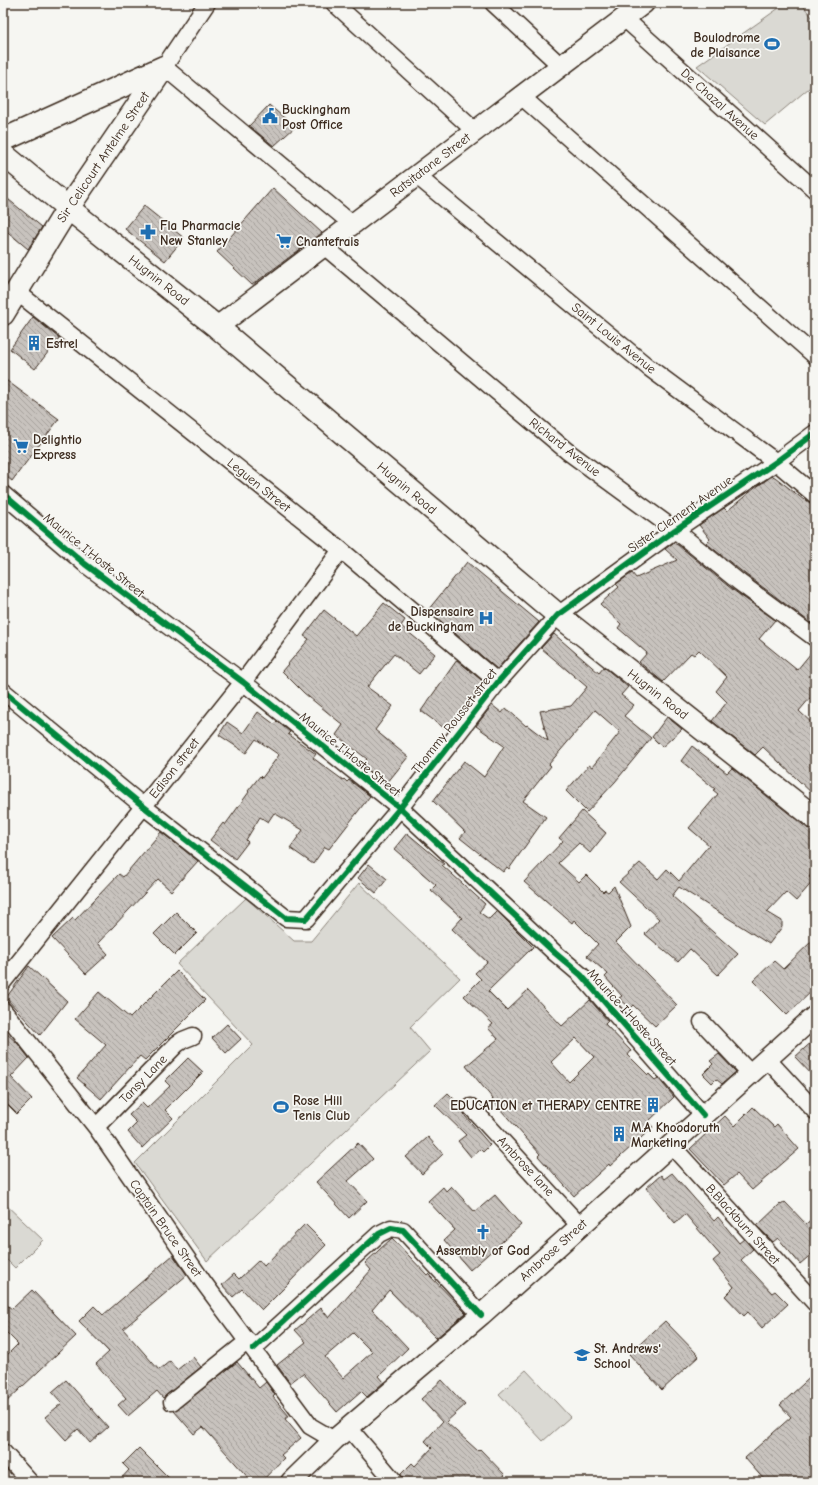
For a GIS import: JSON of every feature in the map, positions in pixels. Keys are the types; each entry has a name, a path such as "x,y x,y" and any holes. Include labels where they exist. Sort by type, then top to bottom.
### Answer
{"main road":[{"path":"3,140 164,67"},
{"name":"Sir Celicourt Antelme Street","path":"3,314 68,208 164,67"},
{"name":"Hugnin Road","path":"3,154 217,327 558,615 815,818"}],"street":[{"name":"Sir Celicourt Antelme Street","path":"164,67 207,3"},
{"path":"334,3 475,131"},
{"path":"493,3 561,66"},
{"name":"Ratsitatane Street","path":"217,327 644,3"},
{"name":"De Chazal Avenue","path":"624,18 815,190"},
{"path":"164,67 352,224"},
{"path":"521,96 815,356"},
{"name":"Saint Louis Avenue","path":"417,176 648,367 776,462 815,495"},
{"name":"Richard Avenue","path":"324,246 567,451 675,530 740,582 815,638"},
{"name":"Leguen Street","path":"17,292 341,550 498,682"},
{"name":"Sister Clement Avenue","path":"558,615 675,530 776,462 815,433"},
{"name":"Maurice I'Hoste Street","path":"3,494 85,564 243,682 400,808 580,975 703,1116"},
{"name":"Edison street","path":"3,982 243,682 341,550"},
{"name":"Thommy Rousset street","path":"144,806 286,918 306,919 400,808 498,682 558,615"},
{"path":"3,691 144,806"},
{"name":"Captain Bruce Street","path":"3,1010 96,1127 204,1283 310,1426 342,1434 395,1482"},
{"name":"Ambrose Street","path":"291,1482 342,1434 481,1315 703,1116 768,1060 815,1016"},
{"path":"702,1022 751,1074"},
{"name":"Tansy Lane","path":"96,1127 177,1044 193,1036"},
{"path":"768,1060 815,1111"},
{"name":"Ambrose lane","path":"471,1107 580,1226"},
{"name":"B.Blackburn Street","path":"671,1145 815,1303"},
{"path":"172,1402 250,1345 379,1234 391,1228 403,1230 481,1315"},
{"path":"3,1452 30,1482"}],"shaded area":[{"name":"Boulodrome de Plaisance","path":"786,3 801,3 815,21 815,83 765,125 697,66"},
{"name":"Rose Hill Tenis Club","path":"359,883 460,978 410,1027 430,1051 207,1261 135,1163 253,1045 177,964 246,898 294,941 311,941"},
{"path":"3,1202 43,1240 15,1268 3,1256"},
{"path":"526,1370 570,1417 543,1441 499,1394"}],"building":[{"name":"Buckingham Post Office","path":"269,105 295,127 274,146 249,126"},
{"path":"273,188 322,233 252,285 217,252"},
{"path":"3,195 42,227 28,249 3,228"},
{"path":"144,206 184,238 165,261 125,229"},
{"name":"Estrel","path":"33,317 59,338 35,369 10,349"},
{"name":"Delightio Express","path":"3,378 59,419 12,481 3,474"},
{"path":"772,476 804,500 805,499 815,504 815,626 706,543 710,539 699,525 724,508 727,511"},
{"path":"673,543 678,545 733,590 775,620 759,639 797,670 815,648 815,692 799,711 815,726 815,796 763,747 755,755 712,721 727,702 716,691 727,677 699,650 694,655 691,653 663,682 639,662 647,653 618,628 621,624 600,604 619,587 616,584 632,573 636,578 677,560 665,549"},
{"name":"Dispensaire de Buckingham","path":"467,562 539,622 497,669 428,610"},
{"path":"384,603 405,620 401,626 435,654 419,674 394,654 367,687 393,706 375,730 408,757 387,783 382,779 381,781 362,765 367,759 336,735 343,725 304,693 282,671 309,639 304,636 324,610 356,636"},
{"path":"554,634 599,673 604,667 628,687 621,695 634,705 624,716 651,738 615,782 587,812 566,791 589,765 592,767 620,732 595,710 549,764 551,766 523,801 546,817 509,869 507,867 503,872 460,838 465,832 433,801 464,761 484,777 504,746 476,726 492,705 502,713 506,708 526,726 527,725 548,741 540,711 571,706 587,687 541,648"},
{"path":"457,660 485,683 450,728 446,725 444,728 421,711"},
{"path":"258,712 274,724 277,721 290,732 288,734 316,754 313,758 343,780 344,779 347,782 349,780 370,796 329,849 325,847 313,864 290,848 303,830 274,813 268,822 260,817 246,840 248,842 235,859 210,840 223,823 225,825 249,792 248,791 260,776 262,778 279,755 256,739 246,753 219,735 227,722 243,733"},
{"path":"667,717 682,729 662,747 652,737"},
{"path":"692,746 727,773 732,768 807,828 815,830 815,870 809,877 814,880 796,901 786,892 767,912 782,921 782,927 769,944 679,887 672,896 738,954 718,975 690,949 678,962 645,934 659,919 619,882 640,863 658,879 667,869 679,881 709,845 689,828 718,794 713,790 715,789 681,761"},
{"path":"582,811 606,833 590,853 579,843 558,863 579,882 586,875 603,892 605,890 608,892 614,886 631,927 616,942 677,1005 655,1026 633,1005 630,1008 619,998 622,996 605,977 608,974 587,956 598,944 574,920 572,923 524,882 563,841 559,838"},
{"path":"161,832 198,861 171,891 158,879 98,943 108,954 86,974 52,938 73,918 75,920 119,874 123,877"},
{"path":"407,833 444,864 442,865 485,904 479,912 489,919 497,911 533,947 488,991 507,1010 528,990 562,1026 590,1000 608,1021 605,1024 631,1051 628,1055 648,1075 649,1074 655,1080 658,1078 674,1097 648,1122 653,1127 574,1196 538,1156 540,1154 492,1100 493,1099 466,1066 498,1039 488,1028 493,1024 464,996 481,979 475,973 487,962 452,929 462,918 431,890 436,885 394,849","holes":["576,1038 594,1057 569,1082 551,1062"]},
{"path":"369,864 387,879 376,893 358,878"},
{"path":"176,912 197,933 175,955 154,934"},
{"path":"815,938 815,988 787,1015 753,981 774,961 783,969"},
{"path":"29,966 67,1001 40,1035 6,998"},
{"path":"177,971 205,1000 145,1060 140,1056 101,1099 77,1078 106,1045 75,1019 99,992 130,1018"},
{"path":"227,1024 241,1039 226,1053 212,1038"},
{"path":"3,1030 18,1044 29,1058 11,1077 32,1099 17,1114 3,1100"},
{"path":"815,1039 815,1078 795,1057"},
{"path":"719,1054 736,1072 722,1084 716,1079 712,1083 703,1074 713,1064 710,1061"},
{"path":"188,1058 203,1072 165,1110 173,1118 142,1148 128,1132 137,1123 129,1115 142,1103 147,1108 170,1086 165,1081"},
{"path":"448,1093 462,1107 465,1116 490,1145 483,1152 480,1149 471,1157 458,1141 466,1135 435,1105"},
{"path":"753,1107 774,1127 777,1124 799,1149 752,1190 737,1174 724,1185 690,1149 725,1116 734,1126"},
{"path":"428,1137 443,1154 422,1174 406,1157"},
{"path":"358,1143 373,1159 348,1181 367,1201 349,1218 316,1182"},
{"path":"672,1173 714,1221 718,1217 739,1243 744,1239 753,1249 741,1260 772,1293 775,1291 788,1304 762,1328 748,1312 744,1316 725,1296 734,1287 713,1261 720,1255 685,1214 675,1223 646,1188 661,1175 664,1179"},
{"name":"Assembly of God","path":"451,1186 475,1212 495,1195 521,1225 470,1270 444,1240 455,1230 428,1201 443,1187 446,1191"},
{"path":"785,1202 806,1224 815,1216 815,1251 800,1264 778,1238 773,1242 757,1226 780,1204 781,1205"},
{"path":"305,1224 326,1245 262,1310 242,1289 233,1297 222,1285 234,1274 239,1279 259,1260 264,1266"},
{"path":"392,1238 466,1313 436,1338 389,1290 372,1310 408,1348 379,1376 384,1382 367,1397 361,1391 337,1412 303,1373 290,1383 277,1365 306,1342 295,1330 321,1308 329,1318 371,1270 365,1263","holes":["353,1333 372,1352 343,1378 325,1357"]},
{"path":"173,1255 187,1275 123,1329 159,1370 170,1361 177,1370 193,1357 201,1367 163,1398 157,1391 128,1416 118,1405 126,1398 96,1364 109,1352 79,1321 94,1306 103,1315"},
{"path":"32,1290 76,1336 3,1405 3,1359 18,1344 3,1329 3,1302 12,1309"},
{"path":"665,1321 699,1356 662,1390 629,1354"},
{"path":"237,1362 259,1388 266,1382 275,1395 273,1397 289,1416 285,1419 301,1438 281,1455 284,1458 261,1482 252,1482 203,1427 194,1434 174,1411"},
{"path":"815,1373 815,1482 766,1482 745,1458 791,1417 780,1405"},
{"path":"66,1380 108,1427 90,1443 78,1429 66,1440 45,1417 62,1403 52,1392"},
{"path":"442,1380 465,1405 446,1422 478,1451 480,1449 505,1475 498,1482 404,1482 401,1474 412,1463 415,1466 432,1448 425,1441 442,1422 421,1399"},
{"path":"139,1448 173,1482 118,1482 129,1470 123,1464"}],"cycle path":[{"path":"3,691 143,806 286,918 306,919 400,808 498,682 558,615 675,530 776,462 815,433"},
{"path":"3,494 85,564 243,682 400,808 555,953 581,975 703,1115"},
{"path":"253,1349 379,1234 391,1228 403,1230 481,1315"}],"place":[{"name":"Boulodrome de Plaisance","path":"772,44"},
{"name":"Buckingham Post Office","path":"270,116"},
{"name":"Fla Pharmacie New Stanley","path":"148,232"},
{"name":"Chantefrais","path":"284,241"},
{"name":"Estrel","path":"34,343"},
{"name":"Delightio Express","path":"21,446"},
{"name":"Dispensaire de Buckingham","path":"486,618"},
{"name":"EDUCATION et THERAPY CENTRE","path":"653,1105"},
{"name":"Rose Hill Tenis Club","path":"281,1107"},
{"name":"M.A Khoodoruth Marketing","path":"619,1134"},
{"name":"Assembly of God","path":"483,1232"},
{"name":"St. Andrews' School","path":"582,1355"}]}
